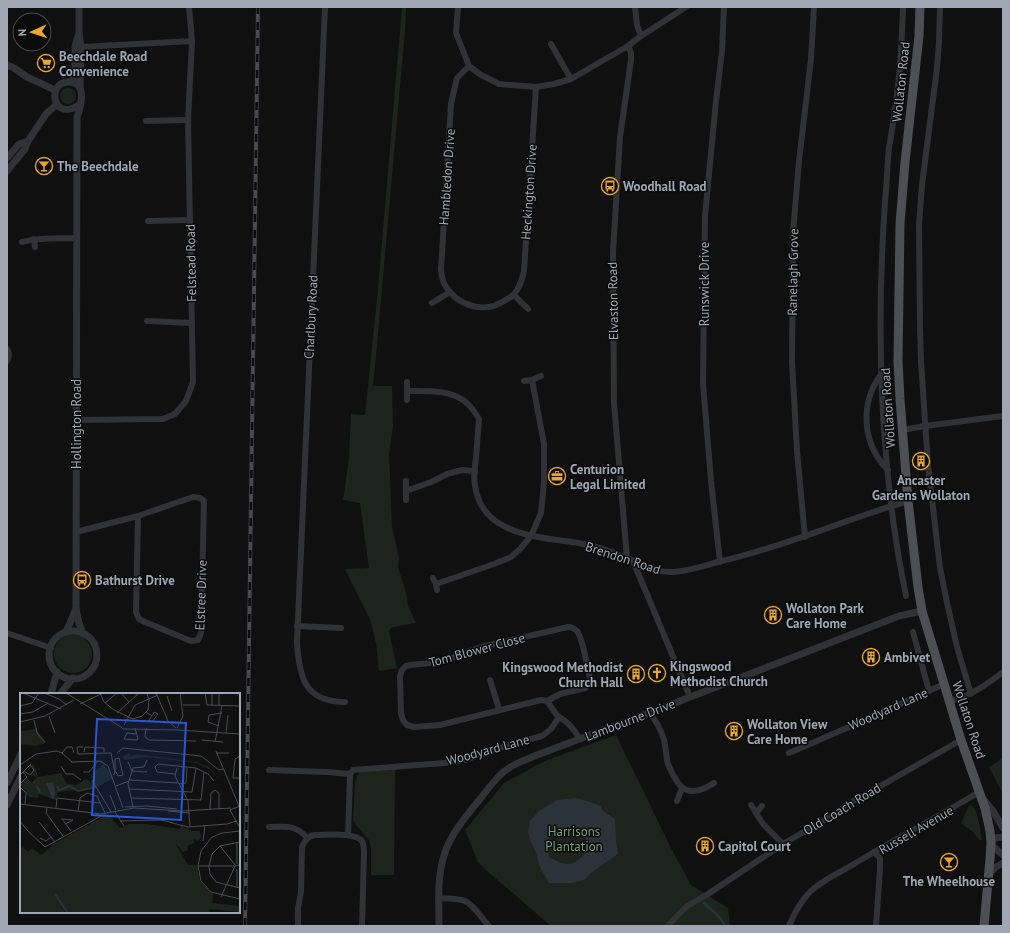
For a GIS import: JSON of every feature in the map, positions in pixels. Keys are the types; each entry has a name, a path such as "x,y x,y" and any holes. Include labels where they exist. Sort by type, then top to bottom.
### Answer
{"main road":[{"name":"Wollaton Road","path":"920,7 919,36 905,162 900,224 898,361 902,430 908,501 922,611 949,702 988,820 991,844 984,926"}],"street":[{"path":"79,7 79,32 81,47 80,88 82,96 80,104 74,109 67,110 60,108 54,98 58,87 64,83 71,82 80,88"},
{"name":"Felstead Road","path":"76,420 162,419 175,414 186,401 193,382 188,120 192,41 189,7"},
{"name":"Charlbury Road","path":"325,7 297,626 300,671 306,685 316,695 335,702 345,702"},
{"path":"458,7 456,33 469,66 481,75 499,84 536,87 571,79 628,46 686,7"},
{"path":"636,7 637,25 641,36"},
{"name":"Runswick Drive","path":"720,562 711,481 704,375 705,216 722,51 724,7"},
{"name":"Ranelagh Grove","path":"805,537 797,451 792,362 793,233 799,161 811,59 814,7"},
{"name":"Wollaton Road","path":"903,7 900,75 889,149 885,205 882,289 882,373 888,470 900,563 906,596"},
{"name":"Wollaton Road","path":"940,7 940,42 922,185 919,234 921,361 929,472 940,568 951,620 971,694"},
{"path":"71,82 75,75 75,47 79,32"},
{"path":"81,47 192,41"},
{"path":"551,44 571,79"},
{"name":"Elvaston Road","path":"627,558 614,403 613,252 620,137 631,60 631,53 628,46"},
{"path":"7,65 27,77 56,90"},
{"name":"Hambledon Drive","path":"469,66 457,78 451,104 441,270 444,284 450,292 460,301 469,305 481,308 491,307 500,304 514,295"},
{"name":"Heckington Drive","path":"514,295 520,286 524,271 536,87"},
{"path":"7,170 25,149 28,141 46,114 57,104"},
{"name":"Hollington Road","path":"80,104 78,117 77,238 76,609 83,634"},
{"name":"Hollington Road","path":"74,109 78,117"},
{"path":"146,121 188,120"},
{"path":"7,158 19,144 28,141"},
{"path":"148,221 190,220"},
{"path":"22,242 34,239 77,238"},
{"path":"34,239 35,248"},
{"path":"432,303 450,292"},
{"path":"514,295 528,309"},
{"path":"147,321 192,323"},
{"path":"7,349 9,352 7,360"},
{"path":"882,373 870,396 866,421 873,450 888,470"},
{"path":"524,381 532,380 541,376"},
{"path":"435,584 511,557 531,536 541,513 544,482 544,444 532,380"},
{"path":"407,382 407,400"},
{"name":"Brendon Road","path":"407,391 450,393 467,402 476,414 479,419 474,485 479,502 488,515 499,525 531,536 591,546 627,558 646,568 670,572 741,557 805,537 908,501"},
{"path":"902,430 1003,416"},
{"path":"406,491 431,482 447,474 462,470 474,471"},
{"path":"406,481 406,500"},
{"name":"Elstree Drive","path":"76,532 138,516 193,497 200,498 204,501 201,633 198,640 191,641 139,619 136,612 138,516"},
{"path":"633,561 690,697"},
{"name":"Hollington Road","path":"66,632 76,609"},
{"name":"Lambourne Drive","path":"439,926 440,875 443,858 450,840 459,826 497,778 507,769 523,761 899,616 922,611"},
{"path":"297,626 341,628"},
{"name":"Tom Blower Close","path":"573,627 580,637 590,681 585,688 560,694 547,700 499,709 440,725 414,727 407,725 403,720 401,713 400,676 402,670 406,666 440,662 481,647 573,627"},
{"path":"74,631 90,638 98,656 97,662 89,674 73,678 65,677 57,672 52,665 50,655 51,648 54,641 66,632 74,631"},
{"path":"912,632 929,691"},
{"path":"7,633 51,648"},
{"path":"50,693 57,672"},
{"path":"949,702 971,694 1003,672"},
{"path":"61,693 73,678"},
{"path":"490,680 499,709"},
{"name":"Woodyard Lane","path":"789,753 944,684"},
{"path":"547,700 556,714 571,725 580,739"},
{"path":"650,713 659,726 664,741 668,764 675,779 682,788 690,791 697,791 714,783"},
{"name":"Woodyard Lane","path":"269,770 351,774 465,760 509,745 542,736 551,729 559,717"},
{"name":"Old Coach Road","path":"668,926 687,906 708,894 783,844 854,801 961,740"},
{"path":"7,783 20,756"},
{"path":"348,835 351,774"},
{"path":"7,805 20,778"},
{"path":"677,801 682,788"},
{"name":"Wollaton Road","path":"980,795 993,811 1003,828"},
{"name":"Russell Avenue","path":"876,926 880,858 874,852 980,795"},
{"path":"751,805 763,824 783,844"},
{"path":"756,813 762,806"},
{"path":"269,827 294,827 300,830 307,838"},
{"path":"298,926 302,852 304,842 307,838 316,835 348,835 359,838 364,846 362,926"},
{"path":"1003,837 995,838 991,844 1003,855"},
{"path":"789,926 797,909 808,894 821,883 874,852"},
{"path":"989,874 1003,863"},
{"path":"439,898 465,901 472,906 489,926"}],"green space":[{"path":"402,7 406,7 405,30 373,386 392,386 393,426 389,454 392,527 399,558 398,567 407,596 408,606 416,623 391,628 389,631 397,668 379,671 376,643 370,619 345,569 369,568 360,503 343,500 349,459 351,414 365,415 378,289"},
{"path":"65,88 71,88 76,93 74,102 71,104 65,104 60,99 60,93"},
{"path":"69,635 77,635 89,644 92,654 89,664 83,670 77,673 69,673 57,664 54,658 54,650 63,638"},
{"name":"Harrisons Plantation","path":"616,735 671,848 691,885 728,908 730,926 551,926 478,862 465,830 504,783 547,760"},
{"path":"1003,758 1003,794 989,767"},
{"path":"395,770 394,875 371,875 371,847 369,840 356,825 353,819 355,782 357,776 361,772"},
{"path":"971,805 976,811 982,840 979,840 973,832 961,823 968,807"}],"shaded area":[{"path":"577,798 590,802 601,806 602,810 615,819 618,854 591,873 584,880 573,883 549,883 540,867 528,832 530,821 539,811 557,800","holes":["572,831 586,839 588,846 584,854 570,864 558,862 550,858 548,851 548,841 550,838 557,833"]}],"waterway":[{"path":"704,903 718,916 725,926"}],"railway":[{"path":"245,926 258,7"}],"place":[{"name":"Beechdale Road Convenience","path":"46,63"},
{"name":"The Beechdale","path":"44,166"},
{"name":"Woodhall Road","path":"610,186"},
{"name":"Ancaster Gardens Wollaton","path":"921,461"},
{"name":"Centurion Legal Limited","path":"557,476"},
{"name":"Bathurst Drive","path":"82,580"},
{"name":"Wollaton Park Care Home","path":"773,615"},
{"name":"Ambivet","path":"871,657"},
{"name":"Kingswood Methodist Church","path":"657,673"},
{"name":"Kingswood Methodist Church Hall","path":"636,674"},
{"name":"Wollaton View Care Home","path":"734,731"},
{"name":"Capitol Court","path":"705,846"},
{"name":"The Wheelhouse","path":"949,862"}]}
